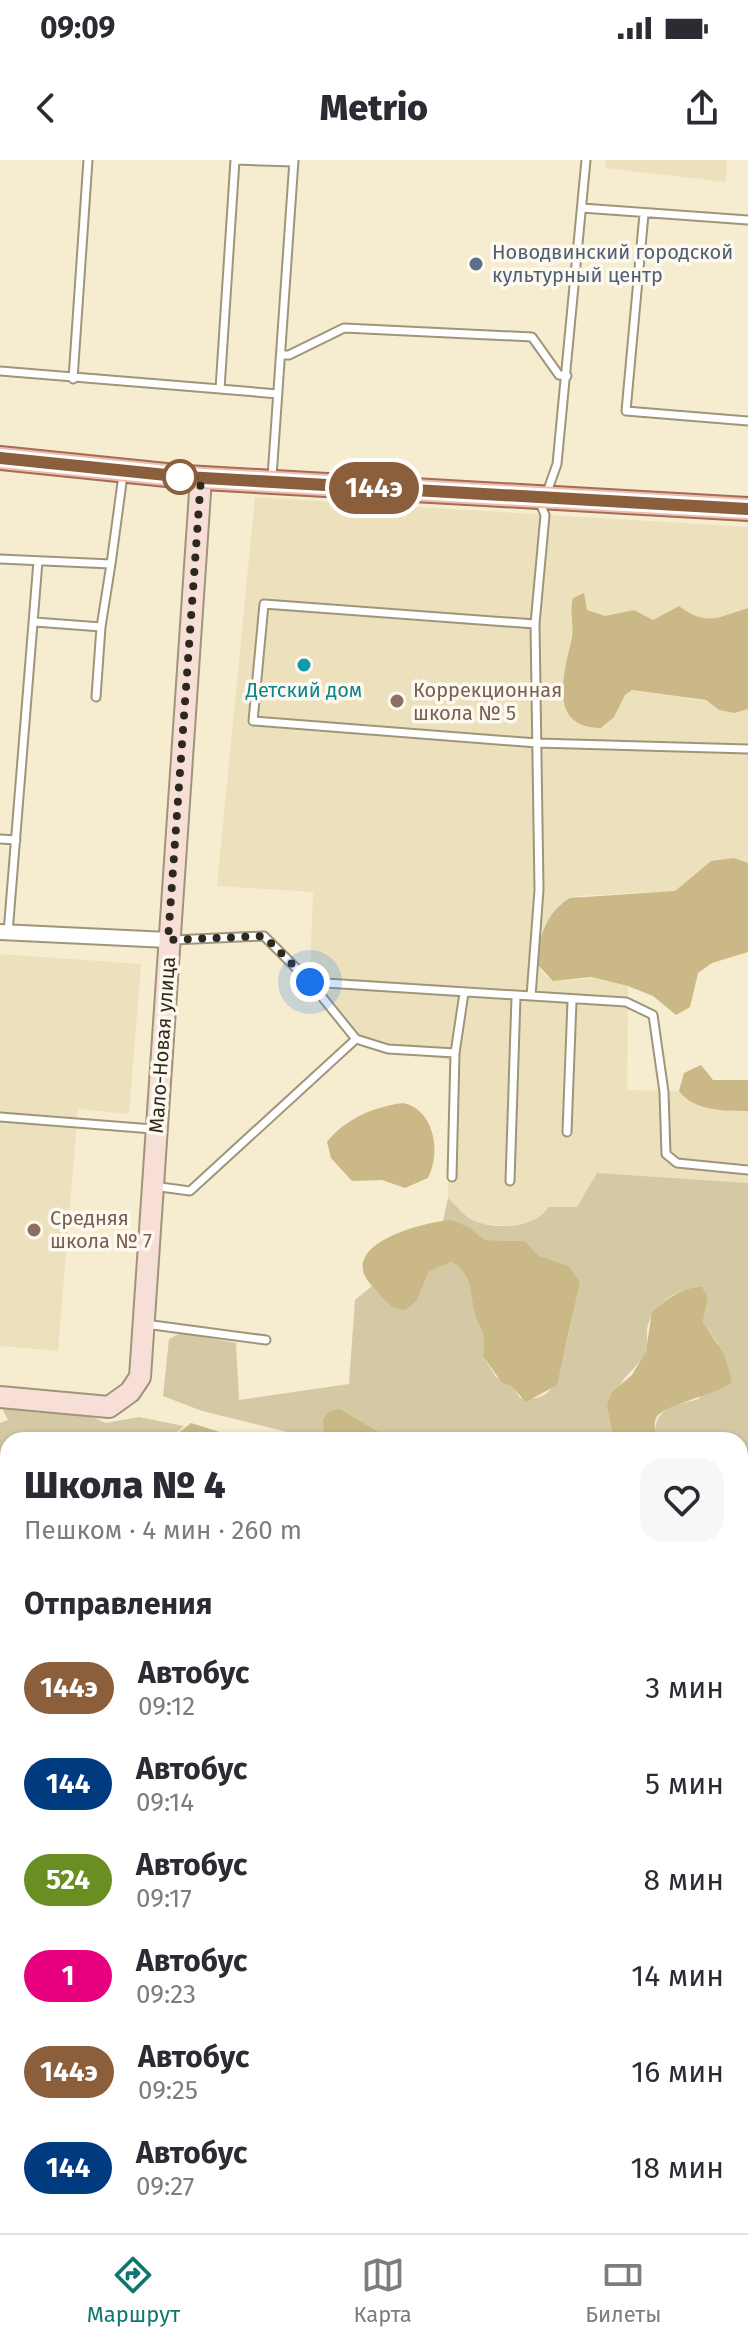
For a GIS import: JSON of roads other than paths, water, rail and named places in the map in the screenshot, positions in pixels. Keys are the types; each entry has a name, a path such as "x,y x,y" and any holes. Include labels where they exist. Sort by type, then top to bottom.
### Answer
{"main road":[{"path":"0,458 201,478 748,509"}],"street":[{"name":"Мало-Новая улица","path":"0,1397 109,1407 130,1392 140,1377 201,478"},
{"path":"4,932 168,940"}],"lane":[{"path":"73,379 88,160"},
{"path":"220,389 235,160 294,161 272,482"},
{"path":"531,996 539,890 535,624 545,515 541,497 557,464 586,160"},
{"path":"582,208 748,220"},
{"path":"644,214 626,411 748,421"},
{"path":"281,355 289,355 344,328 532,337 559,375 567,376"},
{"path":"0,371 278,394"},
{"path":"96,697 101,627 124,471"},
{"path":"0,559 111,564"},
{"path":"4,932 16,840 38,561"},
{"path":"535,624 264,604 253,721 537,743 748,749"},
{"path":"35,622 101,627"},
{"path":"0,839 16,840"},
{"path":"168,940 264,936 310,982 356,1039 388,1049 455,1053"},
{"path":"310,982 572,1001 626,1002 653,1015 664,1092 666,1154 677,1163 748,1170"},
{"path":"452,1177 455,1053 464,993"},
{"path":"510,1181 516,997"},
{"path":"567,1132 572,1001"},
{"path":"151,1186 190,1191 356,1039"},
{"path":"0,1117 157,1129"},
{"path":"143,1324 266,1340"}],"place":[{"name":"Новодвинский городской культурный центр","path":"476,264"},
{"name":"Детский дом","path":"304,665"},
{"name":"Коррекционная школа № 5","path":"397,701"},
{"name":"Средняя школа № 7","path":"34,1230"}]}
